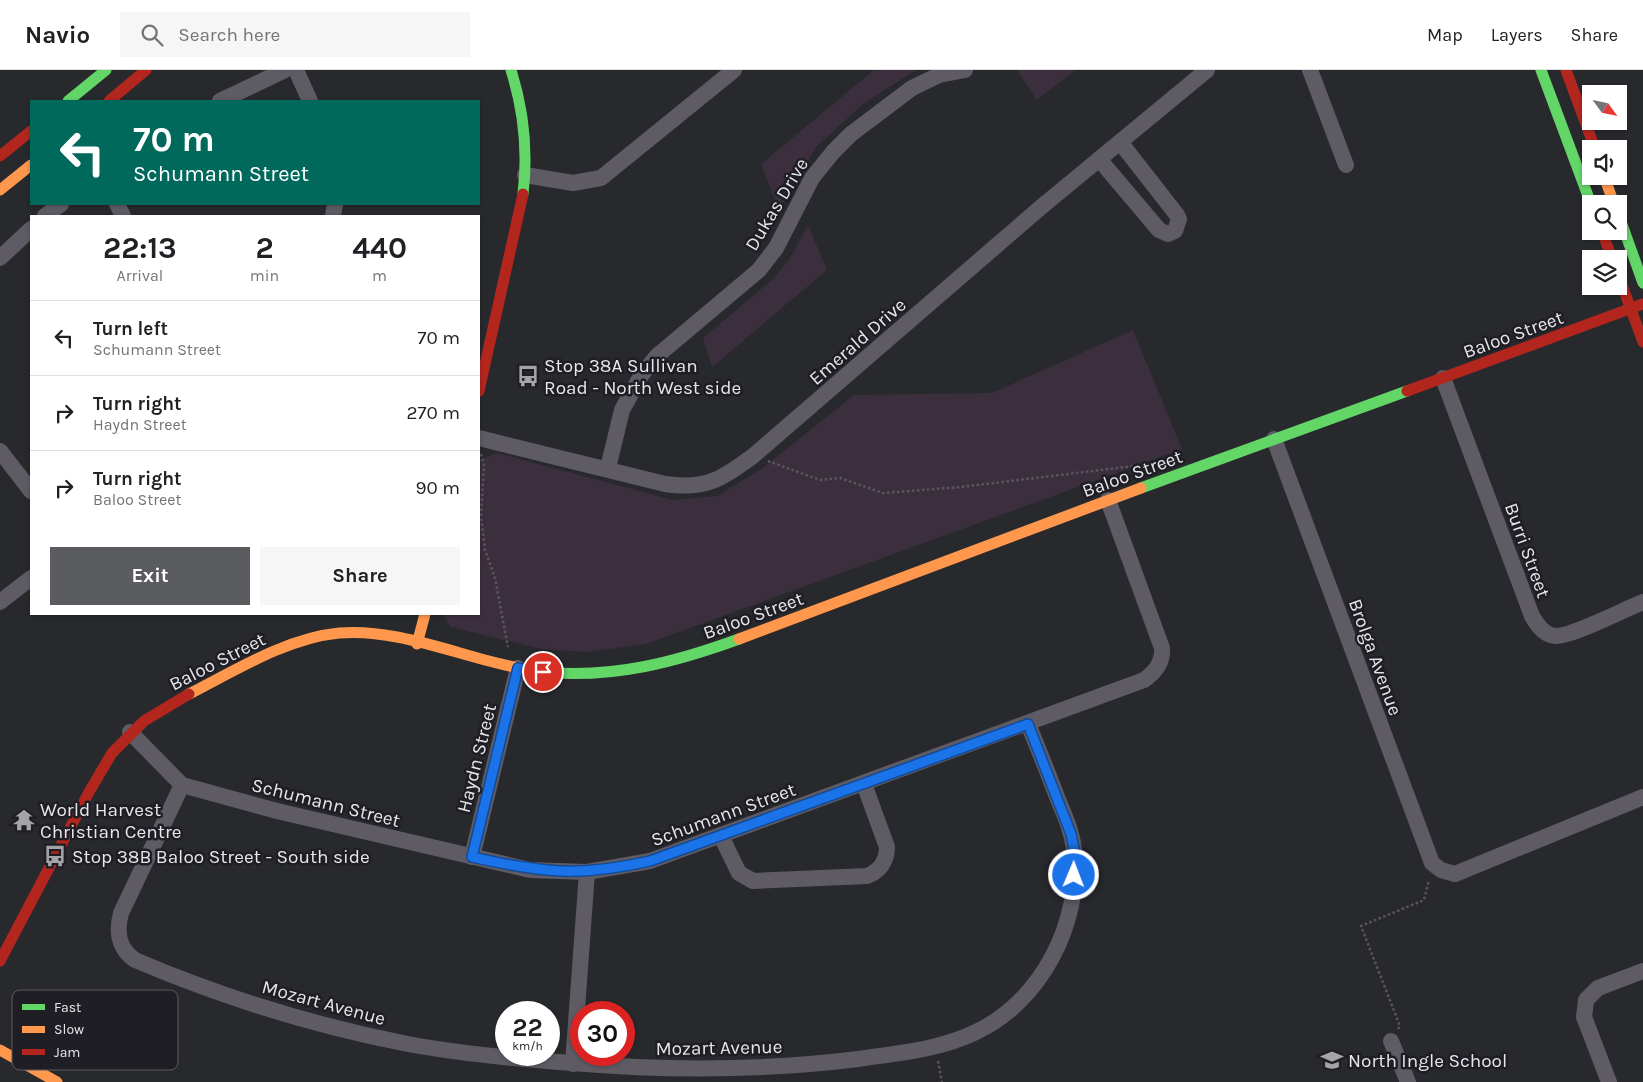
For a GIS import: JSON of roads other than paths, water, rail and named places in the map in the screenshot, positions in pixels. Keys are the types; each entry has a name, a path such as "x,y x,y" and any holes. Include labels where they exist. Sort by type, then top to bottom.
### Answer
{"street":[{"path":"69,100 106,70"},
{"path":"110,100 146,70"},
{"path":"222,100 285,70"},
{"path":"296,70 310,100"},
{"path":"480,387 520,219 525,175 524,123 510,70"},
{"path":"525,175 573,183 601,178 716,76 734,70"},
{"name":"Dukas Drive","path":"608,468 622,410 642,374 658,356 759,270 776,248 812,178 832,152 851,134 912,88 939,75 965,70"},
{"name":"Emerald Drive","path":"480,438 608,468 665,484 689,486 720,479 753,456 1098,159 1207,70"},
{"path":"1310,70 1346,165"},
{"path":"1541,70 1589,195"},
{"path":"1566,70 1591,140"},
{"path":"0,156 30,132"},
{"path":"1098,159 1158,230 1168,234 1175,231 1178,223 1177,215 1120,142"},
{"path":"0,190 30,166"},
{"path":"46,215 60,205"},
{"path":"0,258 30,232"},
{"path":"1627,238 1643,282"},
{"path":"1626,295 1643,342"},
{"name":"Baloo Street","path":"0,961 91,789 112,754 130,732 150,717 185,696 303,640 324,634 346,632 376,634 513,667 564,674 598,675 633,671 672,662 1643,304"},
{"name":"Burri Street","path":"1443,378 1532,616 1541,629 1548,634 1563,635 1643,602"},
{"name":"Brolga Avenue","path":"1274,440 1430,858 1439,868 1455,874 1643,797"},
{"path":"0,451 30,490"},
{"name":"Schumann Street","path":"182,785 277,811 530,870 587,872 650,861 1028,724 1144,680 1151,675 1160,662 1162,648 1108,500"},
{"path":"0,602 30,579"},
{"path":"417,644 424,615"},
{"name":"Haydn Street","path":"472,857 513,667"},
{"name":"Mozart Avenue","path":"605,1066 652,1069 739,1069 825,1063 935,1047 992,1024 1022,999 1048,965 1066,928 1073,889 1074,849 1065,818 1028,724"},
{"path":"130,732 182,785"},
{"path":"721,836 739,873 753,880 867,876 880,868 887,854 887,847 864,784"},
{"name":"Mozart Avenue","path":"182,785 121,913 118,932 122,949 126,954 143,963 223,995 379,1038 462,1052 570,1064"},
{"path":"578,1001 587,872"},
{"path":"1609,1082 1584,1017 1586,1000 1598,988 1643,971"},
{"path":"1391,1041 1408,1082"},
{"path":"0,1050 12,1057"},
{"path":"36,1070 57,1082"}],"place":[{"name":"Stop 38A Sullivan Road - North West side","path":"528,376"},
{"name":"World Harvest Christian Centre","path":"24,820"},
{"name":"Stop 38B Baloo Street - South side","path":"55,856"},
{"name":"North Ingle School","path":"1332,1060"}]}
